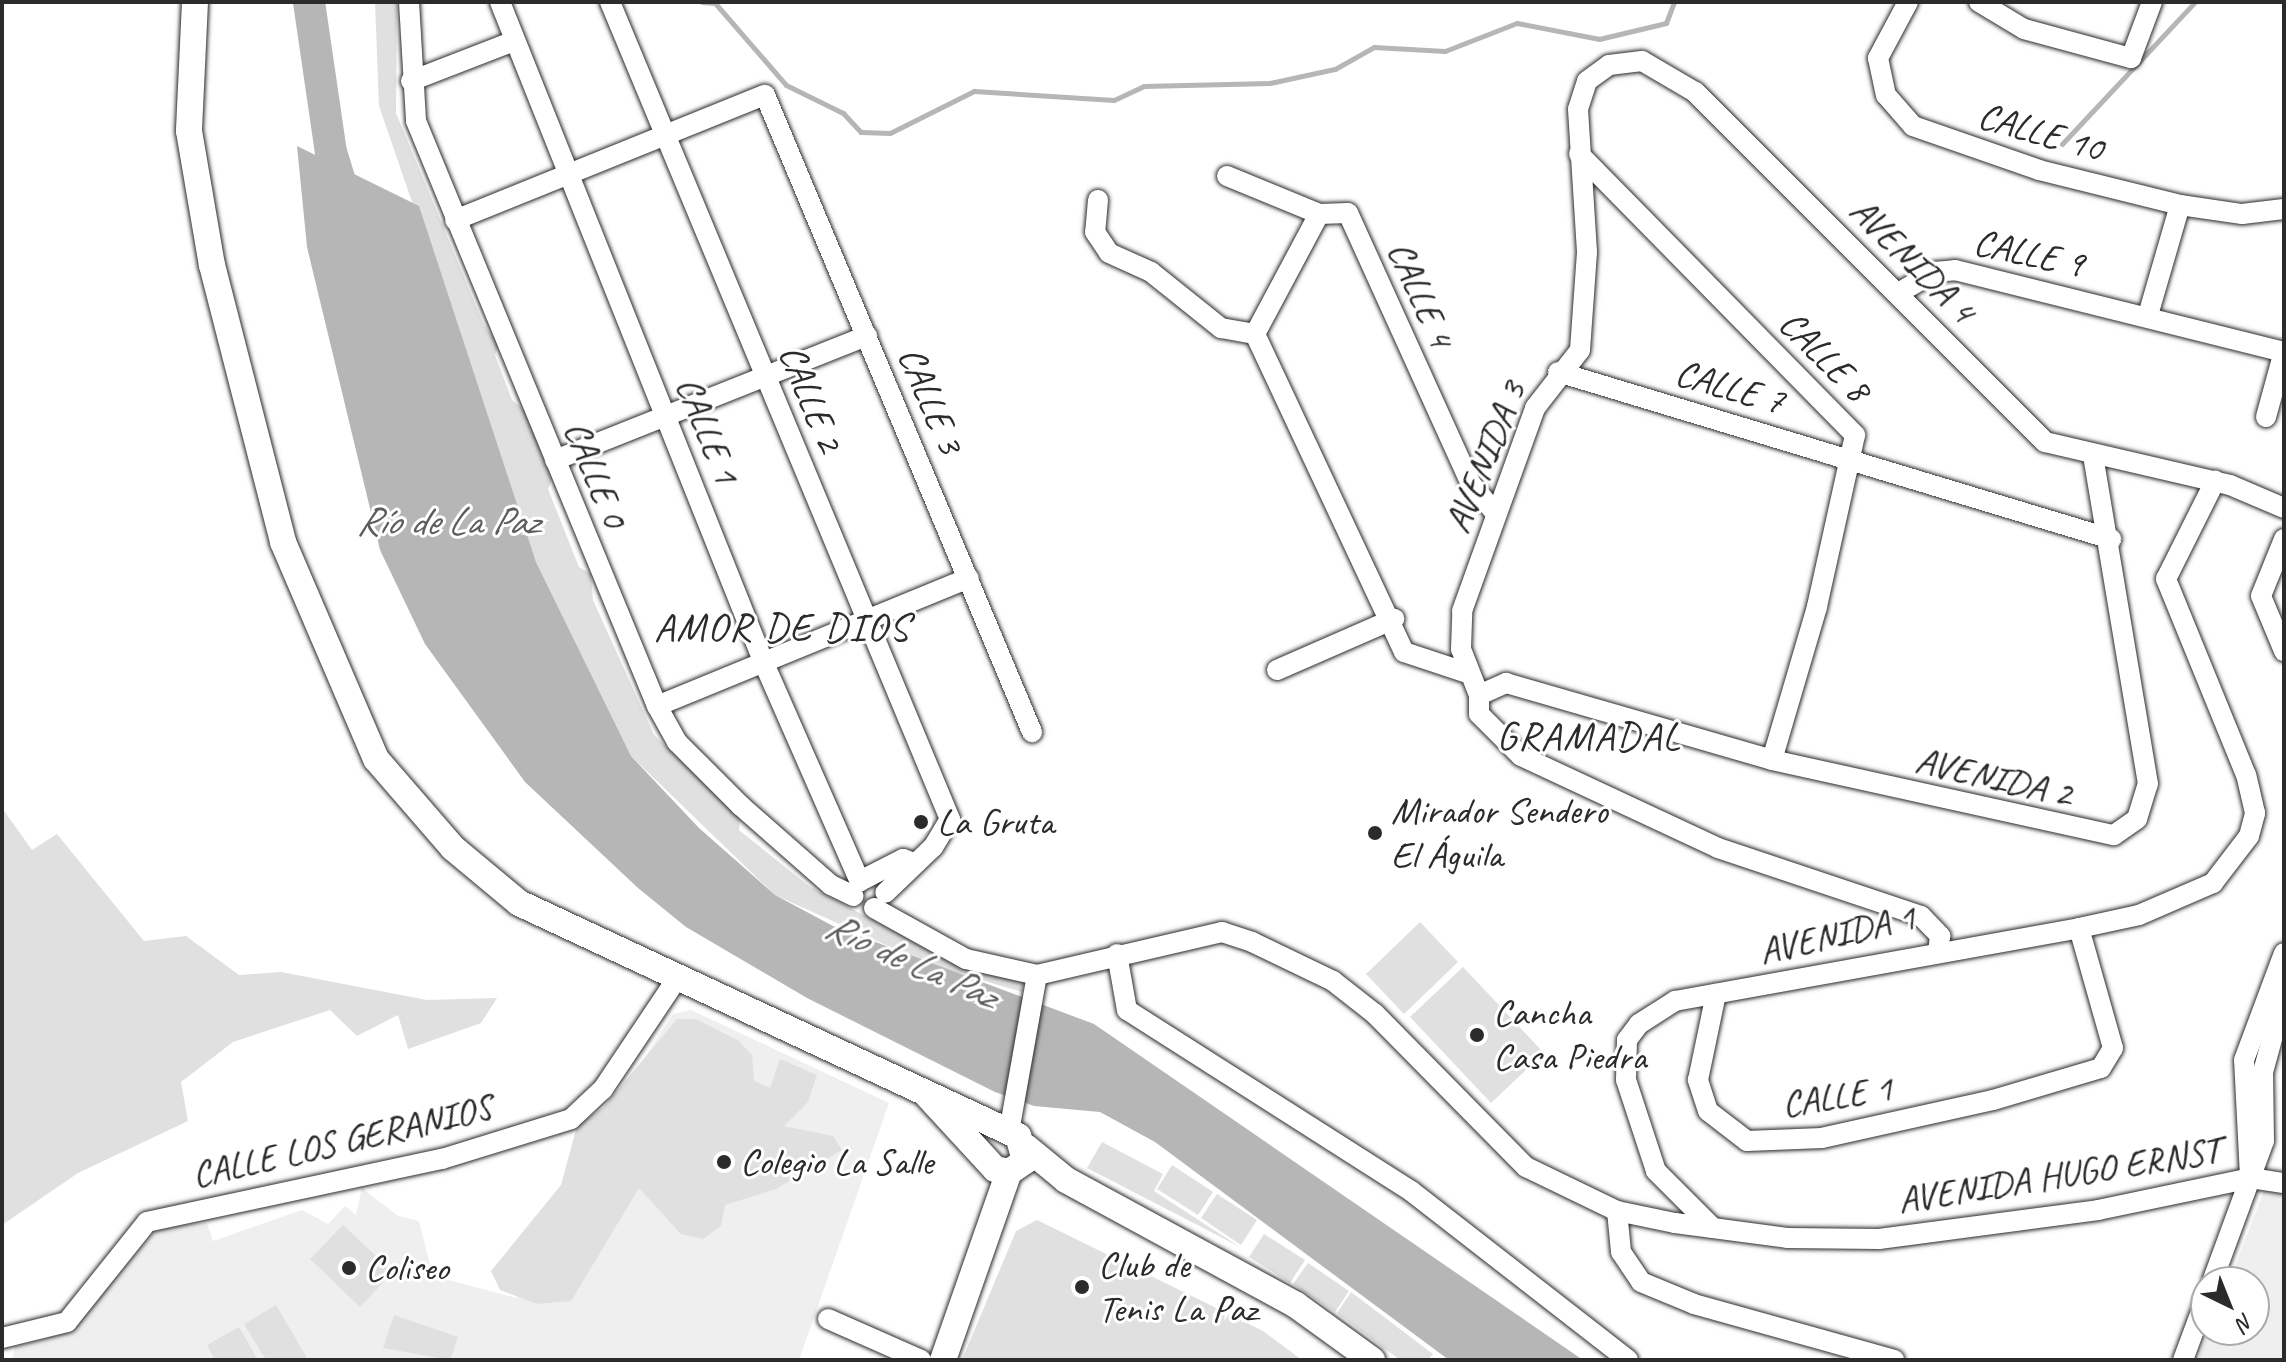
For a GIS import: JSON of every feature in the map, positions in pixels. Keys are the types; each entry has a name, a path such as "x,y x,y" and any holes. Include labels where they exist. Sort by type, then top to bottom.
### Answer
{"main road":[{"path":"195,2 189,131 212,265 283,542 351,713 413,806 492,885 676,980 927,1095 1010,1149 1296,1305 1372,1360"},
{"path":"927,1095 1010,1149"},
{"path":"943,1360 1010,1149"}],"street":[{"name":"CALLE 0","path":"409,2 410,104 455,220 657,706 677,742 741,806 831,885 859,886"},
{"name":"CALLE 1","path":"500,2 564,172 667,416 763,661 859,886"},
{"name":"CALLE 2","path":"610,2 864,620 950,819 914,863"},
{"name":"CALLE 10","path":"1908,2 1878,58 1886,95 1913,126 2039,170 2180,205 2283,211"},
{"path":"1979,2 2024,29 2131,58 2152,2"},
{"path":"411,81 514,41"},
{"name":"AVENIDA 4","path":"1579,154 1578,109 1587,81 1625,61 1666,70 1900,292 2045,442 2215,481 2284,508"},
{"name":"CALLE 3","path":"666,134 765,95 1032,732"},
{"path":"455,220 564,172 666,134"},
{"name":"AVENIDA 3","path":"1479,695 1467,673 1462,611 1535,408 1558,372 1580,350 1585,314 1579,154"},
{"name":"CALLE 8","path":"1579,154 1855,435 1853,458 1772,760"},
{"name":"CALLE 4","path":"1227,176 1319,214 1348,213 1471,484 1495,513"},
{"path":"1098,200 1095,232 1109,253 1151,272 1221,328 1255,334"},
{"path":"2148,315 2180,205"},
{"path":"1255,334 1319,214"},
{"name":"CALLE 9","path":"1900,292 1934,272 1955,270 2148,315 2284,352"},
{"path":"1255,334 1394,619 1404,652 1467,673"},
{"path":"555,460 867,336"},
{"path":"2266,417 2284,352"},
{"name":"CALLE 7","path":"1558,372 1853,458 2111,539"},
{"name":"AVENIDA 2","path":"1479,695 1506,683 1772,760 2092,836 2126,829 2145,804 2148,784 2111,539 2093,455"},
{"path":"1938,953 2139,915 2213,883 2249,836 2255,813 2246,775 2166,579 2215,481"},
{"path":"2284,539 2261,596 2284,651"},
{"path":"657,706 969,578"},
{"path":"1277,670 1394,619"},
{"name":"AVENIDA 1","path":"1479,695 1479,714 1521,756 1718,848 1921,916 1935,924 1938,953 1716,994 1653,1012 1624,1050 1636,1124 1656,1171 1713,1228"},
{"path":"859,886 903,859 914,863 881,899"},
{"path":"859,886 878,880 881,899 895,920 966,959 1037,975 1010,1149"},
{"path":"859,886 881,899"},
{"name":"CALLE 1","path":"1716,994 1698,1080 1708,1111 1747,1141 1822,1138 2101,1068 2113,1048 2079,928"},
{"name":"AVENIDA HUGO ERNST","path":"1037,975 1222,932 1305,966 1375,1014 1526,1167 1617,1211 1713,1228 1879,1239 2072,1214 2251,1178 2284,1183"},
{"path":"2251,1178 2244,1060 2284,953"},
{"path":"1117,954 1127,1010 1411,1191 1628,1360"},
{"name":"CALLE LOS GERANIOS","path":"2,1338 67,1322 147,1222 442,1159 571,1119 603,1089 676,980"},
{"path":"2218,1266 2264,1141 2263,1072 2284,995"},
{"path":"1617,1211 1621,1252 1641,1282 1694,1304 1894,1360"},
{"path":"828,1319 921,1360"},
{"path":"2183,1360 2190,1341"}],"shaded area":[{"path":"375,2 397,2 396,113 484,325 499,344 495,355 512,400 531,415 552,479 548,489 579,567 591,574 593,600 654,735 740,818 739,830 809,886 957,965 1023,983 1022,992 930,965 775,895 631,756 536,562 379,106"},
{"path":"2,808 32,850 57,834 144,941 186,936 239,975 281,972 427,1000 497,998 481,1023 408,1049 398,1015 357,1036 330,1010 233,1042 181,1082 188,1121 78,1173 2,1225"},
{"name":"Cancha Casa Piedra","path":"1420,922 1458,962 1404,1014 1366,974"},
{"name":"Cancha Casa Piedra","path":"1463,967 1544,1053 1491,1103 1410,1017"},
{"name":"Colegio La Salle","path":"691,1010 889,1103 799,1360 12,1360 15,1347 69,1332 159,1227 207,1223 213,1241 302,1210 328,1224 345,1206 356,1215 362,1188 398,1216 419,1221 433,1276 517,1298 584,1193 602,1124 673,1014"},
{"path":"677,1019 696,1019 739,1041 752,1055 754,1081 770,1088 780,1059 817,1075 808,1102 784,1126 833,1136 842,1150 776,1189 725,1205 721,1226 703,1239 681,1234 639,1188 571,1301 537,1304 500,1290 491,1271 561,1185 577,1126 603,1108"},
{"path":"1102,1142 1163,1174 1154,1191 1240,1247 1087,1168"},
{"path":"1172,1165 1213,1192 1198,1215 1157,1189"},
{"path":"2264,1191 2284,1192 2284,1360 2198,1360 2203,1346 2270,1346 2270,1266 2235,1266"},
{"path":"1217,1194 1257,1220 1241,1245 1201,1218"},
{"name":"Club de Tenis La Paz","path":"1037,1220 1263,1331 1302,1360 962,1360 1016,1231"},
{"path":"343,1225 393,1272 360,1307 310,1259"},
{"path":"1264,1234 1305,1260 1290,1283 1249,1257"},
{"path":"1308,1263 1349,1291 1335,1312 1293,1284"},
{"path":"1351,1292 1433,1354 1428,1360 1400,1360 1337,1313"},
{"path":"276,1305 308,1360 266,1360 244,1324"},
{"path":"394,1315 458,1337 450,1360 383,1348"},
{"path":"239,1327 258,1360 215,1360 207,1345"}],"water":[{"name":"Río de La Paz","path":"297,146 419,206 536,562 631,756 699,828 775,895 833,926 1094,1024 1583,1360 1449,1360 1155,1142 1100,1112 1034,1106 995,1092 807,998 686,927 638,888 525,782 425,644 380,550 307,247"}],"waterway":[{"name":"Río de La Paz","path":"309,2 331,152 347,204"},
{"path":"702,2 715,3 786,85 843,113 861,132 890,133 974,91 1114,100 1144,86 1270,83 1335,69 1374,47 1445,51 1517,23 1599,39 1666,23 1674,2"},
{"path":"2062,144 2195,2"}],"place":[{"name":"La Gruta","path":"921,822"},
{"name":"Mirador Sendero El Águila","path":"1375,833"},
{"name":"Cancha Casa Piedra","path":"1477,1035"},
{"name":"Colegio La Salle","path":"724,1162"},
{"name":"Coliseo","path":"349,1268"},
{"name":"Club de Tenis La Paz","path":"1082,1287"}],"district":[{"name":"AMOR DE DIOS","path":"782,627"},
{"name":"GRAMADAL","path":"1589,736"}]}
